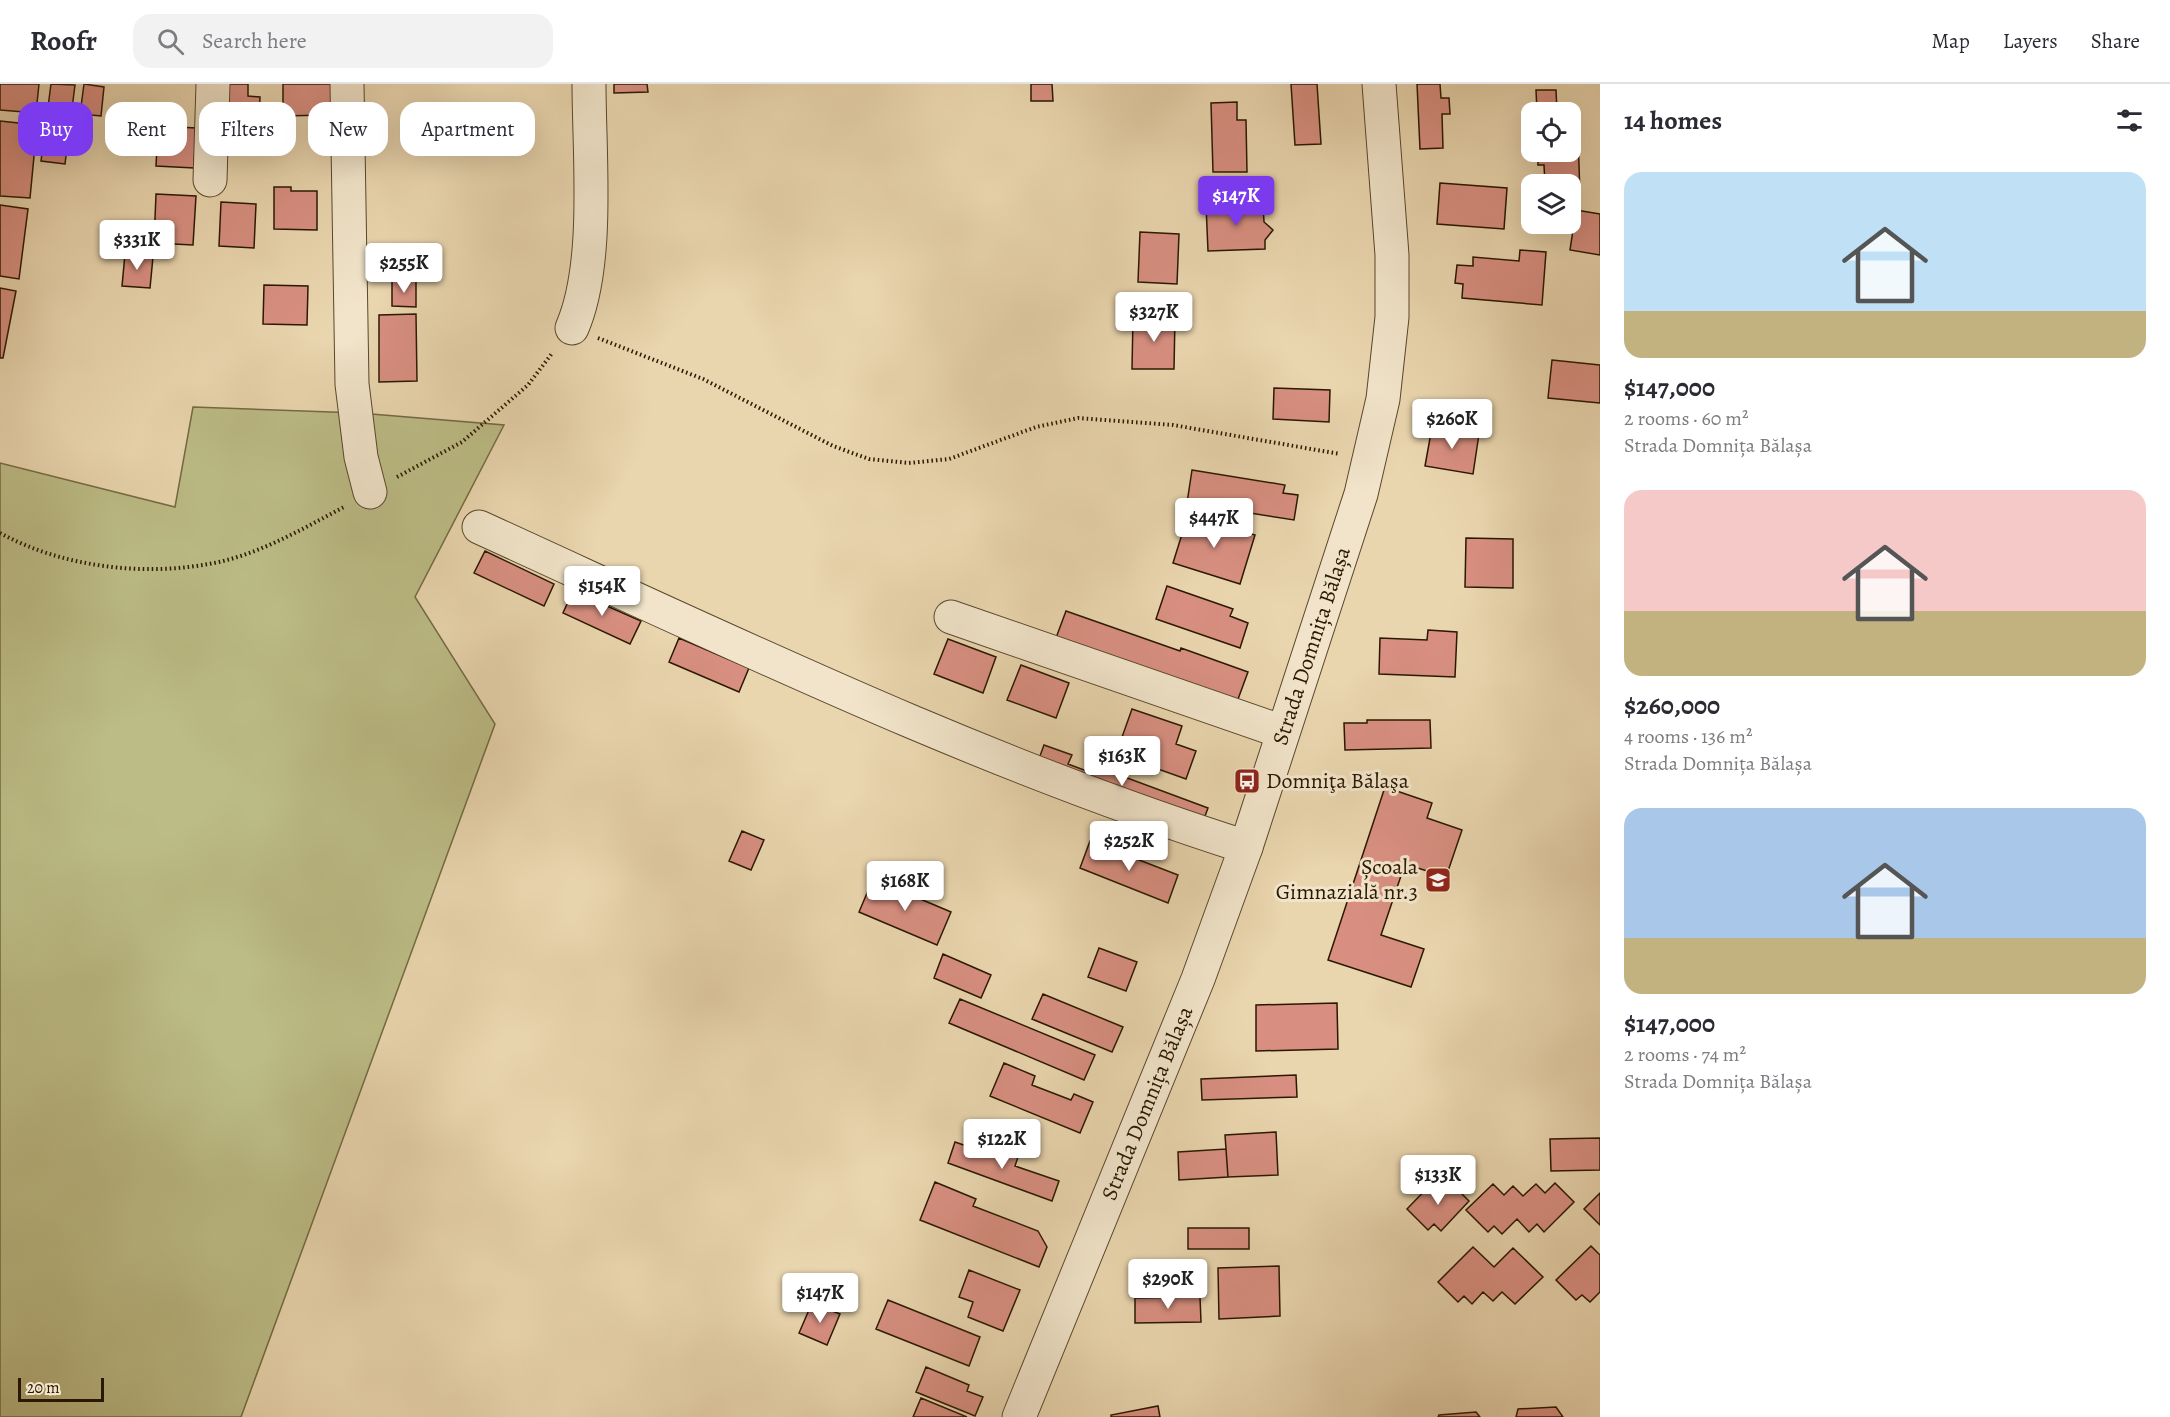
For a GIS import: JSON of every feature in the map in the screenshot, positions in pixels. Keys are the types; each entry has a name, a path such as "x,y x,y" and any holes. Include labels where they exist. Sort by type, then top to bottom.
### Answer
{"street":[{"path":"210,180 213,84"},
{"path":"347,84 352,384 361,457 370,492"},
{"path":"572,328 583,300 587,273 590,229 589,84"},
{"name":"Strada Domnița Bălașa","path":"1019,1417 1198,979 1246,847 1357,506 1383,399 1392,317 1392,255 1379,84"},
{"path":"479,527 705,631 1008,763 1246,847"},
{"path":"951,617 1283,732"}],"path":[{"path":"0,533 56,558 101,565 156,568 214,563 282,540 462,442 528,385 572,328 703,379 833,446 869,459 909,463 949,459 1036,427 1078,418 1173,425 1369,459"}],"green space":[{"path":"193,407 359,413 504,425 415,597 495,724 241,1417 0,1417 0,463 175,507"}],"building":[{"path":"0,84 39,84 37,102 18,102 18,112 0,110"},
{"path":"51,84 75,85 73,102 49,102"},
{"path":"84,84 104,87 101,116 93,115 93,102 82,102"},
{"path":"225,84 248,84 248,96 260,97 260,102 225,102"},
{"path":"283,84 333,84 333,102 308,102 308,115 296,116 296,102 283,102"},
{"path":"614,84 647,84 648,92 614,93"},
{"path":"1031,84 1052,84 1053,101 1031,101"},
{"path":"1291,84 1317,84 1321,144 1295,145"},
{"path":"1417,84 1440,84 1441,98 1449,98 1450,114 1442,114 1443,148 1420,149"},
{"path":"1536,90 1556,90 1557,102 1537,102"},
{"path":"1237,102 1237,120 1246,120 1247,172 1213,172 1211,103"},
{"path":"0,121 18,123 18,156 34,156 30,198 0,196"},
{"path":"187,128 196,128 194,168 156,166 156,156 187,156"},
{"path":"42,156 66,156 65,164 41,161"},
{"path":"1538,162 1579,162 1579,174 1544,174 1544,165 1538,165"},
{"path":"1440,183 1507,188 1504,229 1437,224"},
{"path":"274,187 291,187 291,191 317,191 317,230 274,229"},
{"path":"156,194 196,196 193,245 154,243"},
{"path":"221,202 256,204 254,248 219,246"},
{"path":"1263,203 1264,222 1273,230 1265,240 1265,249 1208,251 1206,205"},
{"path":"0,205 28,209 19,279 0,276"},
{"path":"1581,211 1600,214 1600,255 1570,250 1572,234 1581,234"},
{"path":"1140,232 1179,234 1177,284 1138,282"},
{"path":"1520,250 1546,252 1542,305 1462,298 1463,284 1455,283 1457,265 1473,266 1473,257 1519,261"},
{"path":"125,254 153,257 150,288 122,286"},
{"path":"392,280 416,281 416,307 392,306"},
{"path":"264,285 308,286 307,325 263,324"},
{"path":"0,288 16,291 3,358 0,358"},
{"path":"416,314 417,381 379,382 379,315"},
{"path":"1133,317 1175,317 1174,369 1132,369"},
{"path":"1552,360 1600,365 1600,403 1548,398"},
{"path":"1274,388 1330,390 1329,422 1273,419"},
{"path":"1432,427 1479,434 1473,474 1425,466"},
{"path":"1192,470 1285,485 1283,493 1298,495 1294,520 1187,503"},
{"path":"1188,515 1255,535 1240,584 1173,563"},
{"path":"1466,538 1513,539 1513,588 1465,587"},
{"path":"485,551 554,584 544,606 474,573"},
{"path":"1167,586 1233,609 1230,616 1248,623 1240,648 1156,619"},
{"path":"573,591 641,621 630,644 563,613"},
{"path":"1066,611 1248,672 1234,710 1053,646"},
{"path":"1428,630 1457,632 1455,677 1379,674 1380,638 1427,640"},
{"path":"679,638 749,668 739,692 669,662"},
{"path":"948,639 996,657 983,693 934,674"},
{"path":"1021,665 1069,683 1056,718 1007,700"},
{"path":"1132,709 1182,726 1176,744 1196,751 1186,779 1116,754"},
{"path":"1367,720 1430,720 1431,748 1345,750 1344,723 1367,723"},
{"path":"1044,745 1072,755 1068,764 1092,773 1095,766 1208,808 1201,827 1036,767"},
{"path":"1385,787 1432,803 1427,818 1462,830 1446,877 1405,864 1381,935 1424,949 1411,987 1328,960"},
{"path":"742,831 764,840 751,870 729,861"},
{"path":"1090,841 1178,875 1168,903 1080,868"},
{"path":"873,879 951,912 937,945 859,912"},
{"path":"1099,948 1137,962 1126,991 1088,977"},
{"path":"943,954 991,975 981,998 934,978"},
{"path":"1043,994 1123,1027 1112,1052 1032,1019"},
{"path":"960,999 1095,1055 1084,1080 949,1023"},
{"path":"1337,1003 1338,1049 1256,1051 1256,1005"},
{"path":"1004,1063 1035,1076 1032,1085 1071,1100 1074,1094 1093,1102 1080,1133 990,1096"},
{"path":"1296,1075 1297,1097 1202,1100 1201,1079"},
{"path":"1276,1132 1278,1175 1228,1177 1225,1135"},
{"path":"1600,1138 1600,1170 1551,1171 1550,1139"},
{"path":"955,1142 978,1150 980,1144 1018,1157 1015,1166 1059,1181 1052,1201 948,1163"},
{"path":"1226,1149 1228,1177 1179,1180 1178,1152"},
{"path":"935,1182 976,1199 973,1206 1038,1231 1047,1247 1039,1267 920,1220"},
{"path":"1432,1183 1443,1193 1452,1184 1469,1201 1441,1231 1434,1224 1428,1230 1407,1209"},
{"path":"1555,1183 1574,1202 1544,1232 1537,1224 1529,1232 1517,1219 1502,1234 1494,1226 1488,1232 1466,1210 1493,1184 1504,1195 1513,1186 1523,1196 1536,1184 1545,1193"},
{"path":"1600,1193 1600,1225 1584,1209"},
{"path":"1188,1228 1249,1228 1249,1249 1188,1249"},
{"path":"1591,1246 1600,1255 1600,1292 1590,1302 1582,1295 1576,1300 1556,1280"},
{"path":"1473,1247 1494,1267 1513,1248 1543,1277 1515,1304 1502,1292 1493,1301 1483,1292 1472,1304 1464,1296 1458,1302 1438,1282"},
{"path":"1279,1266 1280,1316 1219,1319 1218,1268"},
{"path":"969,1270 1020,1290 1003,1331 968,1317 973,1302 959,1297"},
{"path":"1200,1297 1201,1322 1135,1323 1135,1298"},
{"path":"888,1300 980,1337 969,1366 876,1329"},
{"path":"812,1303 840,1314 827,1345 799,1333"},
{"path":"926,1367 969,1385 967,1391 983,1397 975,1416 916,1392"},
{"path":"921,1398 967,1417 913,1417"},
{"path":"1158,1406 1160,1417 1111,1417 1111,1415"},
{"path":"1556,1407 1563,1417 1516,1417 1518,1409"},
{"path":"1476,1412 1480,1417 1438,1417 1439,1415"}],"place":[{"name":"Domniţa Bălaşa","path":"1247,781"},
{"name":"Școala Gimnazială nr.3","path":"1438,880"}]}
